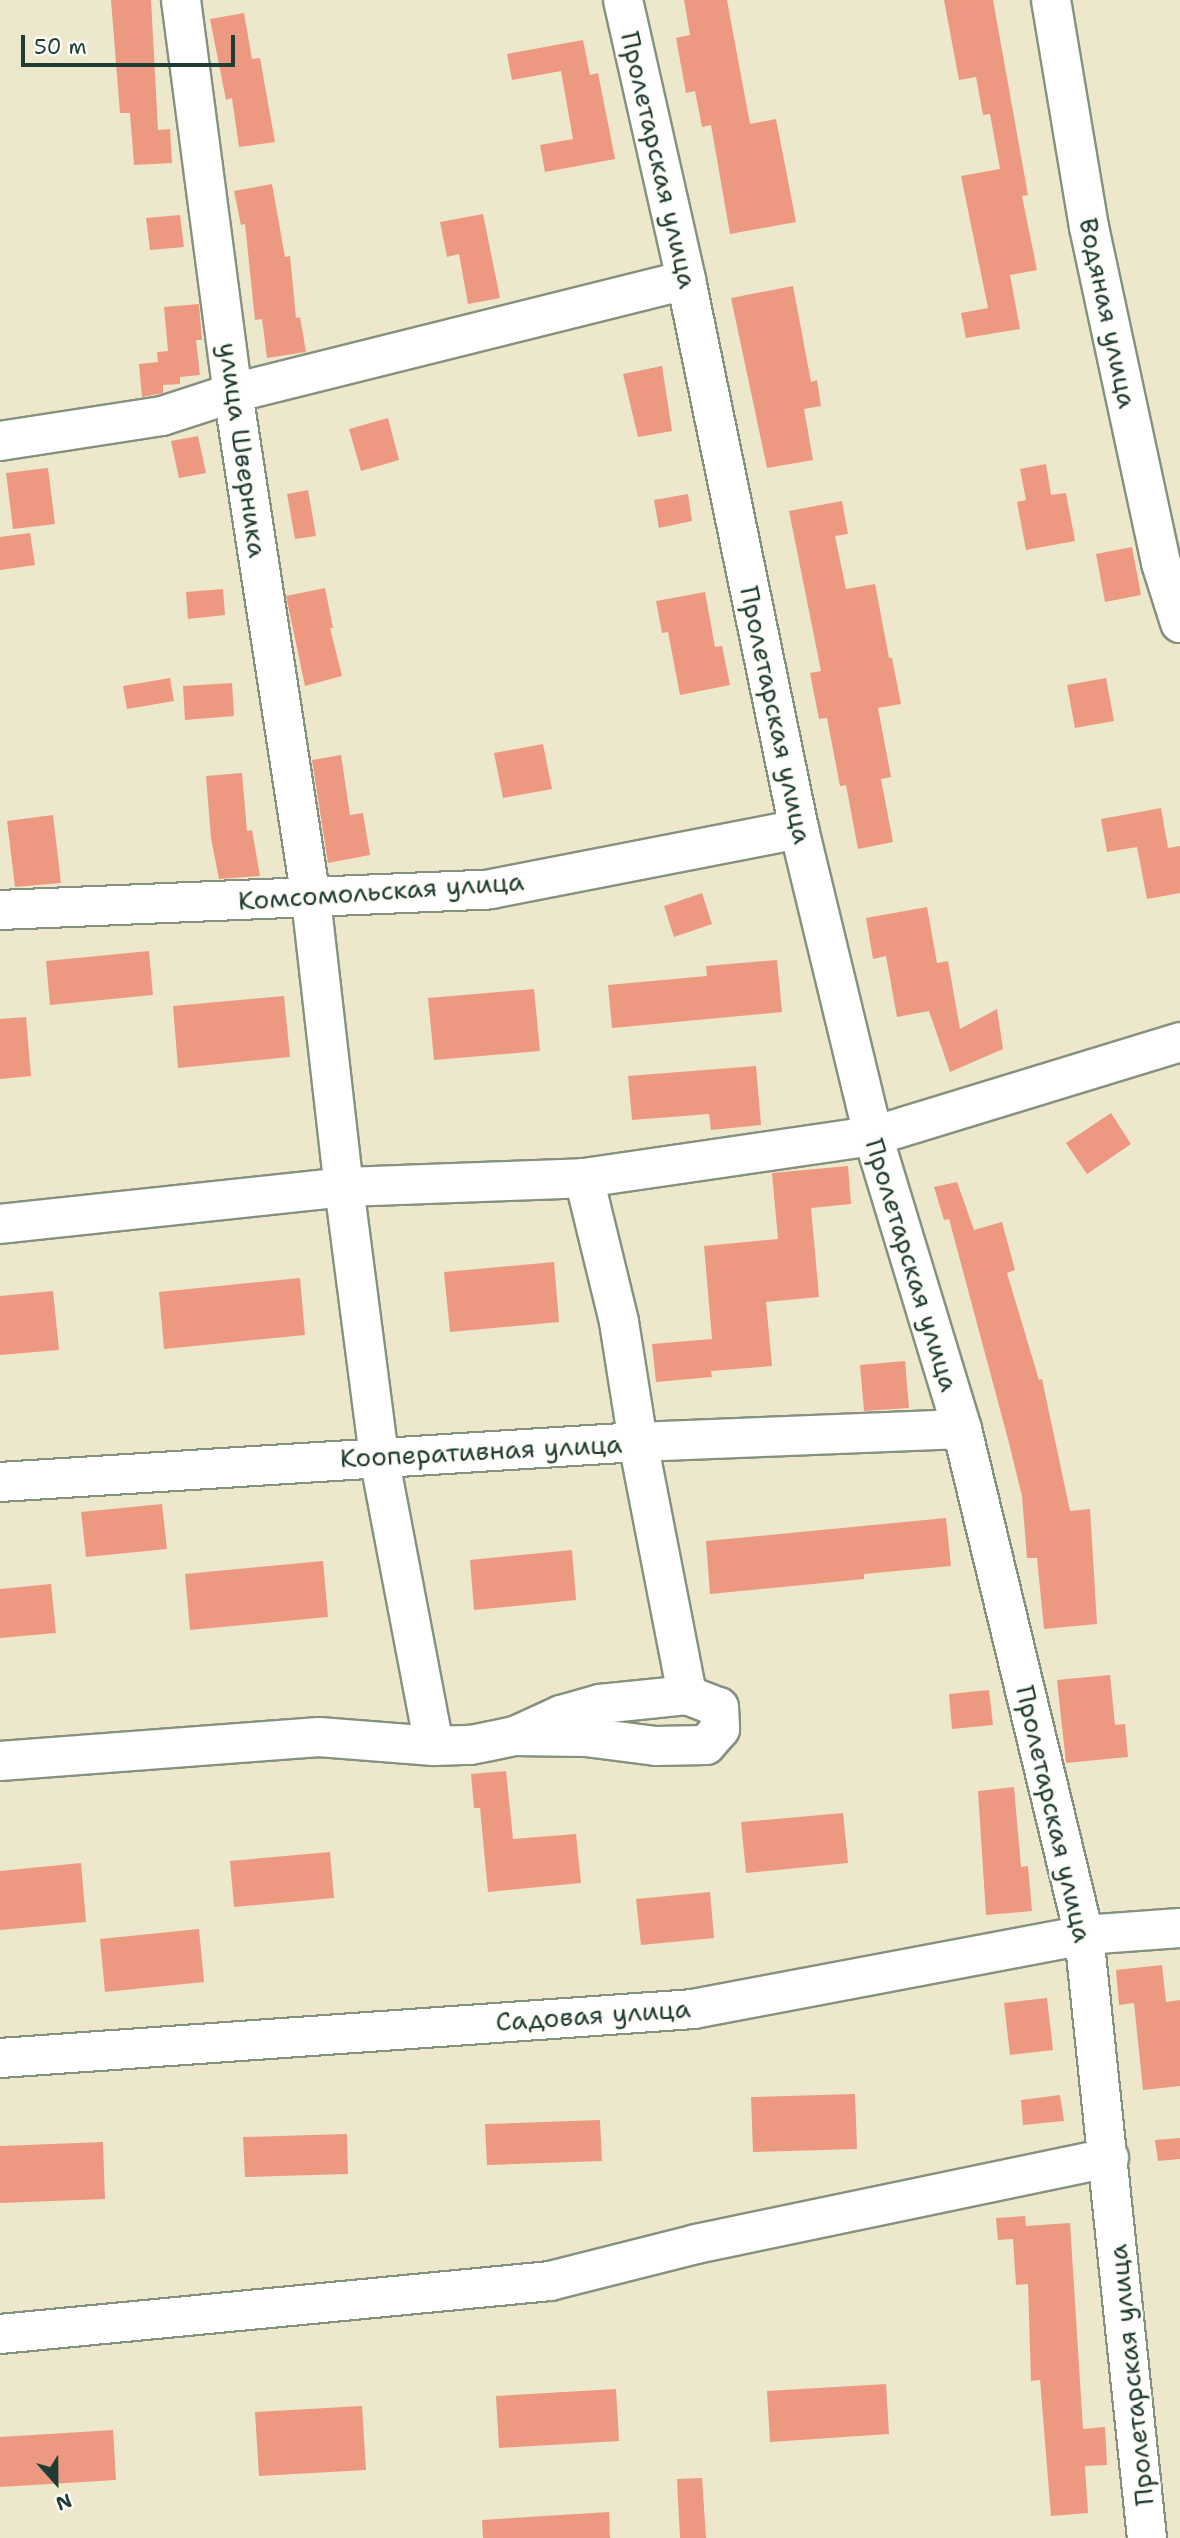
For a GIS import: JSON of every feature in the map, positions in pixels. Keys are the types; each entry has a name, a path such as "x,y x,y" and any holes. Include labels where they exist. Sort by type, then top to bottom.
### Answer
{"street":[{"name":"улица Шверника","path":"181,0 233,393 311,899 379,1457 434,1746"},
{"name":"Пролетарская улица","path":"623,0 686,280 799,829 873,1136 962,1429 1084,1935 1147,2538"},
{"name":"Водяная улица","path":"1051,0 1089,227 1161,562 1180,623"},
{"path":"0,441 162,416 233,393 686,280"},
{"name":"Комсомольская улица","path":"0,910 311,899 491,889 799,829"},
{"path":"0,1224 344,1187 584,1178 873,1136 1180,1042"},
{"path":"584,1178 619,1322 638,1442 687,1695"},
{"name":"Кооперативная улица","path":"0,1482 638,1442 962,1429"},
{"path":"0,1761 319,1737 434,1746 471,1745 515,1736 586,1737 656,1746 706,1745 720,1729 719,1707 687,1695 600,1704 561,1715 515,1736"},
{"name":"Садовая улица","path":"0,2058 693,2009 1084,1935 1180,1928"},
{"path":"0,2334 550,2281 696,2244 1108,2158"}],"building":[{"path":"111,0 151,0 158,130 170,129 172,163 134,165 130,113 120,113"},
{"path":"684,0 727,0 750,124 776,119 796,222 730,234 711,125 702,127 695,91 686,93 676,38 690,35"},
{"path":"944,0 993,0 1028,195 1022,196 1037,270 1010,275 1020,329 966,338 961,313 988,308 961,176 1000,169 990,114 983,115 976,77 959,80"},
{"path":"244,13 252,59 260,58 275,142 239,147 232,98 226,100 210,19"},
{"path":"583,40 590,75 598,73 615,159 545,172 540,145 573,139 561,71 512,80 507,54"},
{"path":"272,184 285,257 290,256 296,318 300,317 306,352 267,358 262,319 255,320 245,224 241,225 234,191"},
{"path":"483,214 500,298 468,304 459,254 447,257 440,222"},
{"path":"180,215 184,247 150,250 146,218"},
{"path":"793,286 811,382 817,380 821,406 804,409 813,460 767,468 731,298"},
{"path":"199,304 202,340 196,340 200,375 180,377 180,384 163,385 163,393 142,397 139,364 158,362 157,352 168,351 164,307"},
{"path":"662,366 672,431 638,437 623,374"},
{"path":"388,418 399,460 361,471 349,429"},
{"path":"198,436 206,473 179,478 171,441"},
{"path":"1046,464 1051,495 1066,493 1075,541 1026,550 1017,502 1026,500 1020,469"},
{"path":"48,468 55,524 13,529 6,473"},
{"path":"308,490 316,536 295,539 287,494"},
{"path":"688,494 692,521 659,528 654,500"},
{"path":"842,501 848,534 835,536 846,589 875,584 901,704 878,708 891,777 881,779 893,842 858,849 846,785 840,786 827,718 819,719 810,673 821,671 789,511"},
{"path":"30,533 35,565 0,570 0,537"},
{"path":"1132,547 1141,595 1105,602 1096,554"},
{"path":"325,588 333,628 330,628 342,676 305,686 286,596"},
{"path":"223,589 225,615 188,619 186,592"},
{"path":"705,592 715,647 722,646 730,685 680,695 668,632 662,633 656,601"},
{"path":"170,678 174,701 127,709 123,686"},
{"path":"1106,678 1114,721 1075,728 1067,685"},
{"path":"232,683 234,716 185,720 183,686"},
{"path":"543,744 552,789 503,798 494,753"},
{"path":"341,755 350,815 363,813 370,855 328,863 312,760"},
{"path":"242,773 247,831 252,830 260,876 219,879 211,838 206,776"},
{"path":"1161,808 1168,848 1180,846 1180,893 1147,899 1137,847 1107,852 1101,819"},
{"path":"53,815 61,883 15,887 7,821"},
{"path":"702,893 712,924 674,937 664,906"},
{"path":"927,907 937,963 948,961 960,1029 997,1009 1003,1049 950,1072 929,1011 897,1017 886,956 873,959 866,918"},
{"path":"149,951 153,995 50,1005 46,961"},
{"path":"777,960 782,1012 612,1028 608,985 707,976 706,966"},
{"path":"534,989 540,1051 434,1060 428,998"},
{"path":"284,996 290,1057 178,1068 173,1006"},
{"path":"26,1017 31,1076 0,1079 0,1019"},
{"path":"756,1066 761,1125 711,1130 709,1114 632,1120 628,1076"},
{"path":"1111,1113 1131,1144 1087,1174 1066,1143"},
{"path":"848,1166 851,1204 811,1208 819,1297 766,1302 772,1366 711,1371 712,1377 656,1382 652,1344 712,1339 704,1246 778,1239 772,1173"},
{"path":"957,1182 974,1230 1002,1222 1015,1270 1007,1273 1039,1380 1042,1379 1070,1511 1090,1509 1097,1624 1044,1629 1037,1558 1027,1558 1022,1496 1009,1443 949,1219 944,1220 934,1187"},
{"path":"554,1262 559,1322 450,1332 444,1272"},
{"path":"300,1278 305,1335 164,1349 159,1292"},
{"path":"53,1291 59,1350 0,1355 0,1296"},
{"path":"905,1361 909,1408 864,1411 860,1365"},
{"path":"162,1504 167,1549 86,1557 81,1512"},
{"path":"946,1518 951,1566 864,1574 864,1579 710,1594 706,1541"},
{"path":"572,1550 576,1600 474,1610 470,1560"},
{"path":"323,1561 328,1617 190,1630 185,1574"},
{"path":"51,1584 56,1633 0,1638 0,1589"},
{"path":"1110,1675 1115,1725 1125,1724 1128,1757 1066,1763 1057,1680"},
{"path":"989,1690 993,1725 952,1729 949,1694"},
{"path":"506,1771 513,1839 576,1834 581,1883 488,1892 480,1808 474,1808 471,1774"},
{"path":"1014,1787 1021,1867 1028,1866 1032,1911 986,1915 978,1791"},
{"path":"843,1813 848,1863 746,1873 741,1822"},
{"path":"330,1852 334,1898 234,1907 230,1861"},
{"path":"81,1863 86,1922 0,1930 0,1871"},
{"path":"710,1892 714,1938 641,1945 636,1899"},
{"path":"199,1929 204,1982 105,1992 100,1939"},
{"path":"1162,1965 1166,2002 1180,2000 1180,2086 1143,2090 1134,2003 1119,2005 1116,1970"},
{"path":"1047,1998 1053,2050 1010,2055 1004,2003"},
{"path":"855,2094 857,2149 753,2152 751,2097"},
{"path":"1060,2095 1064,2121 1023,2125 1021,2100"},
{"path":"600,2120 602,2161 487,2165 485,2124"},
{"path":"347,2134 348,2174 245,2177 243,2137"},
{"path":"1180,2138 1180,2159 1158,2161 1155,2140"},
{"path":"103,2142 105,2199 0,2203 0,2146"},
{"path":"1025,2216 1026,2226 1070,2223 1083,2429 1105,2427 1107,2465 1085,2466 1088,2513 1051,2516 1040,2380 1031,2381 1028,2284 1016,2285 1013,2239 998,2240 996,2218"},
{"path":"886,2384 889,2434 770,2442 767,2391"},
{"path":"616,2389 619,2441 499,2448 496,2396"},
{"path":"362,2406 366,2470 259,2476 255,2412"},
{"path":"113,2430 116,2480 0,2487 0,2437"},
{"path":"702,2478 706,2538 680,2538 677,2479"},
{"path":"609,2512 610,2538 483,2538 482,2520"}]}
